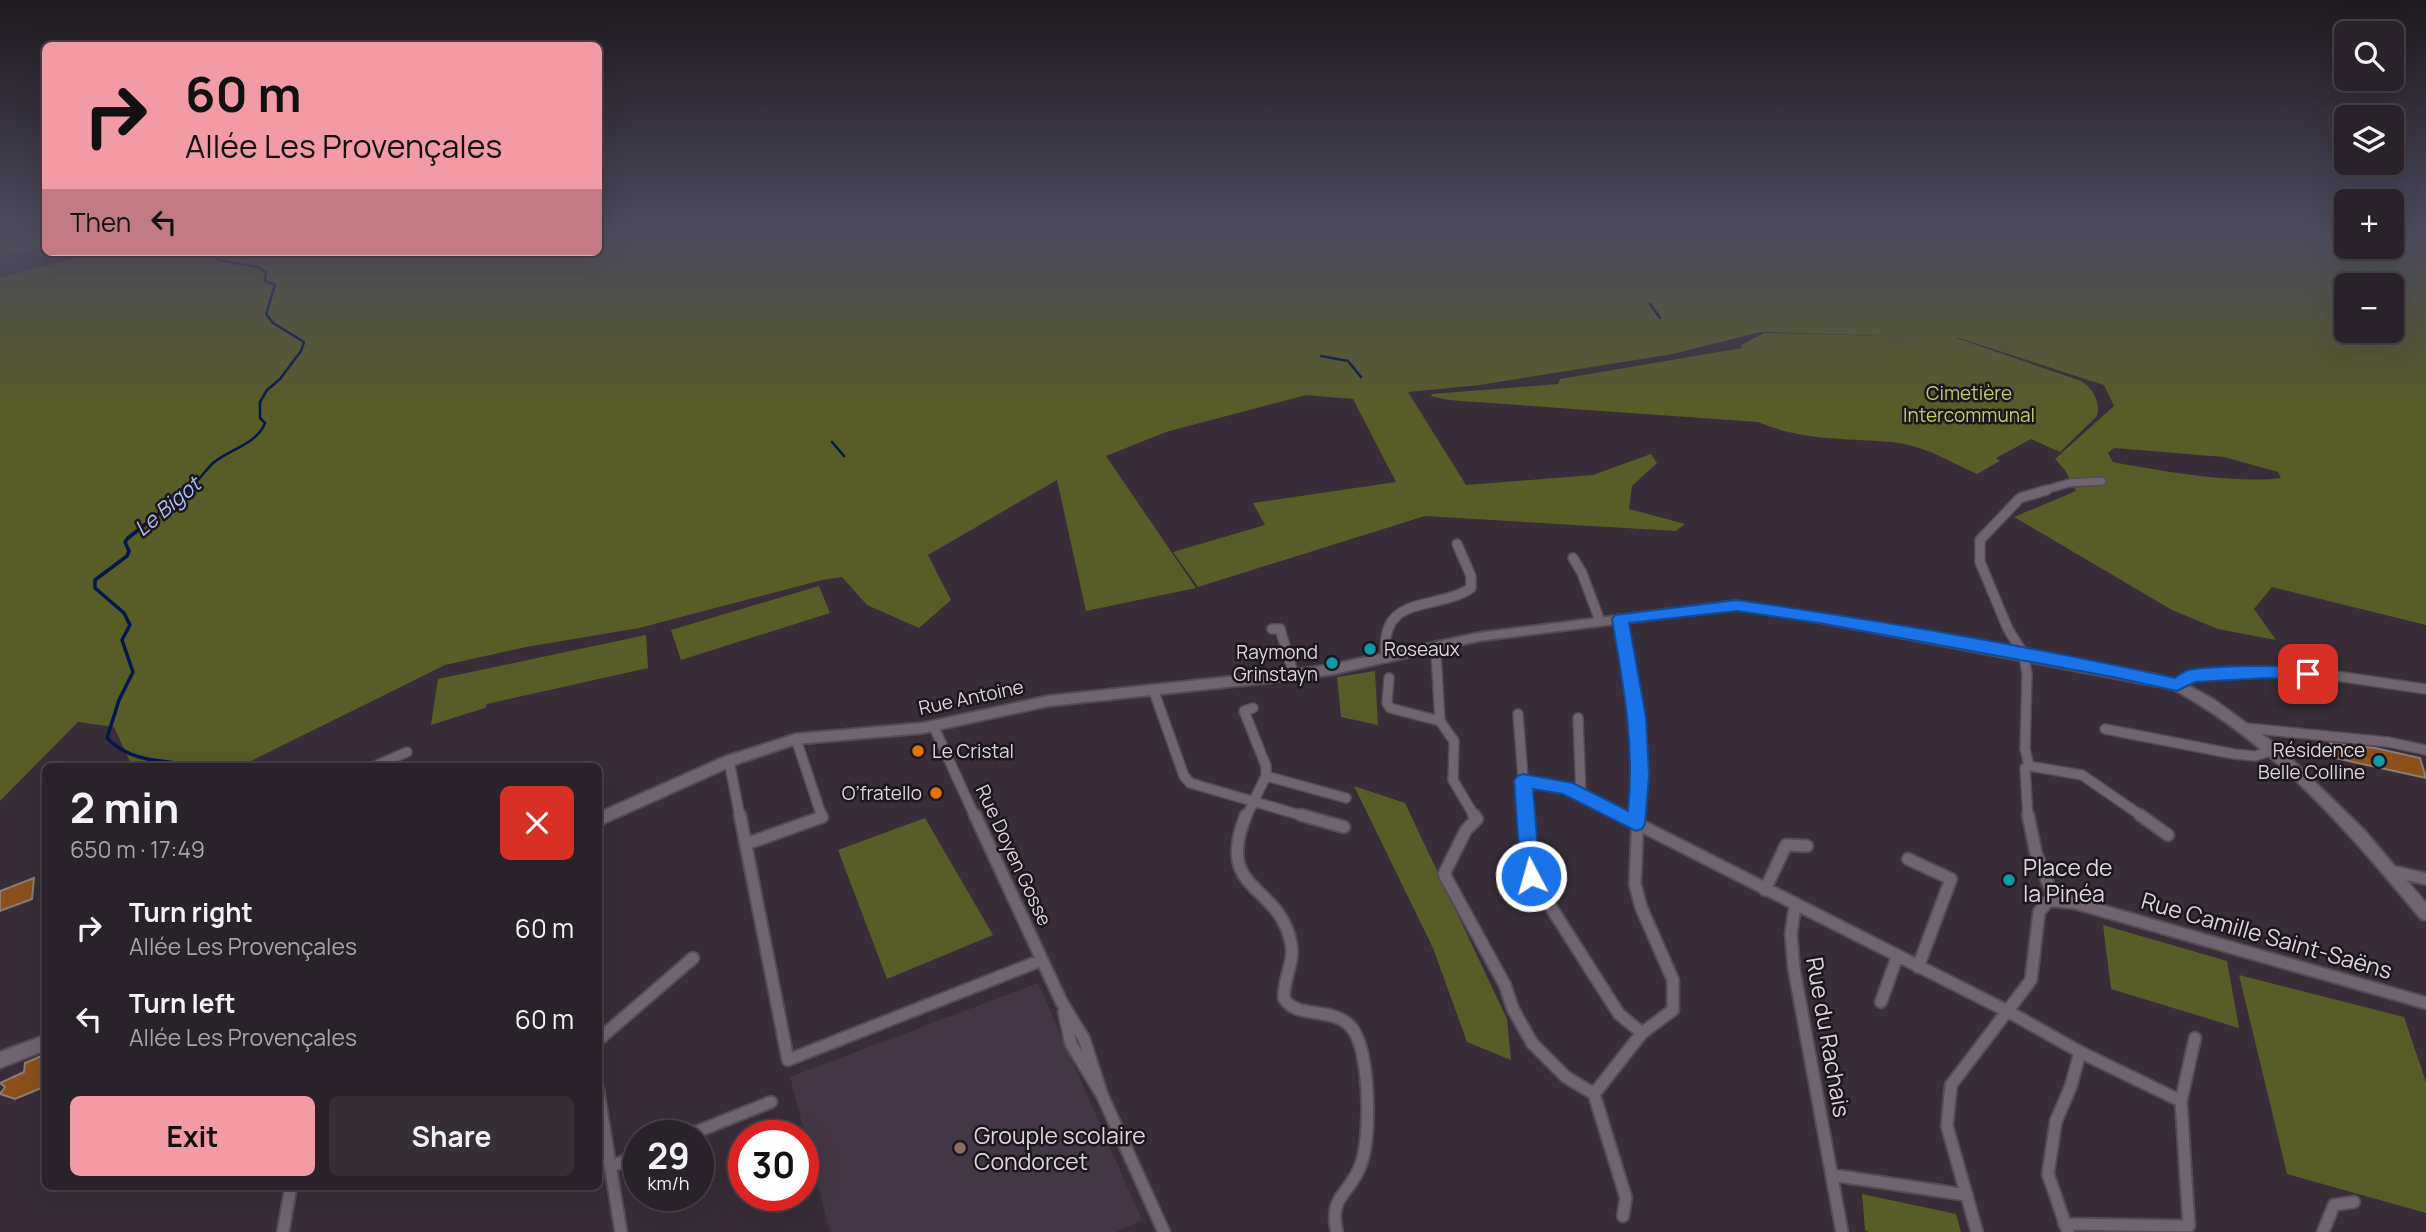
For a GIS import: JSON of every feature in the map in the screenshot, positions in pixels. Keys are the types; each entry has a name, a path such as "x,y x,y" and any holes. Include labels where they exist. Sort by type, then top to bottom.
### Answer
{"street":[{"path":"2029,766 2025,749 2027,675 2024,655 2008,629 1980,562 1980,540 2020,498 2069,483 2102,481"},
{"path":"1386,658 1384,644 1388,627 1399,611 1420,602 1461,598 1471,588 1471,576 1457,544"},
{"path":"1573,558 1582,573 1600,621"},
{"name":"Rue Antoine","path":"602,818 729,761 796,739 923,728 1048,701 1294,675 1478,637 1737,606 2024,655 2177,685"},
{"path":"1594,1094 1642,1033 1673,1010 1673,980 1641,907 1635,884 1640,776 1637,718 1620,619"},
{"path":"1272,629 1280,629 1294,675"},
{"path":"1433,648 1436,654 1440,721 1454,741 1453,780 1477,819 1466,830 1444,874 1532,1043 1566,1077 1594,1094 1626,1198 1623,1216"},
{"path":"2426,689 2329,674 2266,672 2191,676 2177,685 2246,728 2273,750 2324,797 2426,914"},
{"path":"1389,678 1387,703 1390,708 1440,721"},
{"path":"1153,689 1184,776 1190,783 1344,827"},
{"path":"1253,708 1244,711 1266,766 1266,776 1236,845 1237,863 1250,886 1262,893 1291,940 1294,956 1283,992 1285,1001 1292,1006 1339,1017 1351,1028 1359,1044 1367,1086 1362,1160 1356,1177 1339,1194 1334,1206 1337,1232"},
{"path":"1518,714 1531,876 1619,1014 1642,1033"},
{"path":"1578,718 1581,795"},
{"name":"Rue Doyen Gosse","path":"933,725 1061,1001 1071,1044 1102,1095 1164,1232"},
{"path":"2246,728 2388,742 2426,750"},
{"path":"2105,729 2234,754 2255,755 2273,750"},
{"path":"746,844 822,817 796,739"},
{"path":"382,763 407,752"},
{"path":"729,761 788,1060 1042,960"},
{"path":"2029,766 2082,775 2168,835"},
{"path":"1977,1232 1947,1126 1951,1085 2031,981 2039,912 2048,901 2055,901 2039,869 2024,788 2025,768 2029,766"},
{"path":"1266,776 1346,798"},
{"path":"1523,781 1567,788 1795,906 2009,1012 2080,1052 2181,1101"},
{"path":"1765,890 1786,845 1807,846"},
{"path":"1908,859 1951,880 1918,967"},
{"path":"2391,872 2426,879"},
{"name":"Rue Camille Saint-Saëns","path":"2055,901 2074,903 2238,948 2426,1003"},
{"name":"Rue du Rachais","path":"1795,906 1791,934 1794,969 1842,1232"},
{"path":"1881,1002 1897,957"},
{"path":"602,1037 693,958"},
{"path":"2080,1052 2071,1086 2056,1121 2048,1174 2066,1228 2189,1226 2181,1101 2195,1038"},
{"path":"0,1060 42,1044"},
{"path":"714,1125 771,1102"},
{"path":"602,1116 621,1232"},
{"path":"610,1167 623,1162"},
{"path":"1832,1175 1967,1195"},
{"path":"283,1232 290,1190"},
{"path":"2323,1232 2334,1205 2354,1202"}],"shaded area":[{"name":"Grouple scolaire Condorcet","path":"1038,983 1142,1220 1116,1232 830,1232 819,1189 819,1120 801,1120 790,1077"}],"green space":[{"name":"Cimetière Intercommunal","path":"0,294 2334,294 2334,343 2404,343 2404,294 2426,294 2426,625 2272,587 2254,609 2276,640 2218,629 2172,610 2014,517 2076,491 2065,470 2055,459 2114,406 2104,385 1959,338 1956,338 2081,381 2095,396 2097,416 2060,452 2031,439 1996,458 2000,461 1977,474 1914,446 1807,436 1758,422 1448,400 1431,396 1558,384 1560,379 1742,348 1741,345 1764,333 1925,337 1760,332 1673,354 1479,385 1408,392 1466,485 1593,475 1651,454 1657,463 1632,486 1629,509 1685,524 1676,531 1425,516 1198,587 1173,552 1265,525 1253,503 1396,482 1353,399 1306,395 1166,432 1106,456 1196,588 1086,611 1057,480 928,555 951,600 919,628 867,605 842,577 822,580 639,628 526,647 445,665 247,763 131,763 114,727 78,722 0,801","holes":["2114,448 2224,457 2278,472 2281,478 2263,479 2175,473 2113,462 2108,453"]},
{"path":"819,586 830,613 681,660 671,630"},
{"path":"646,635 648,668 487,704 485,708 431,725 438,679"},
{"path":"1375,671 1378,725 1341,717 1337,677"},
{"path":"1354,786 1405,803 1507,1019 1511,1060 1467,1042 1433,948"},
{"path":"925,818 993,935 887,979 838,850"},
{"path":"2103,925 2227,961 2239,1028 2111,989"},
{"path":"2239,975 2404,1017 2426,1082 2426,1213 2287,1174"},
{"path":"1862,1194 1956,1214 1961,1232 1869,1232 1865,1230"}],"building":[{"name":"Résidence Belle Colline","path":"2330,743 2375,748 2420,758 2426,778 2335,758"},
{"path":"34,878 32,899 0,911 0,891"},
{"path":"42,1056 42,1088 15,1099 0,1094 5,1087 0,1083 24,1072 25,1063"}],"waterway":[{"name":"Le Bigot","path":"186,491 213,463 250,441 261,430 265,423 260,418 260,402 301,351 304,342 273,323 266,314 272,294"},
{"path":"1650,304 1660,318"},
{"path":"1321,356 1348,361 1361,377"},
{"path":"832,442 844,456"},
{"name":"Le Bigot","path":"176,763 138,757 107,738 119,700 133,672 122,640 130,625 124,613 95,588 95,580 127,556 129,551 125,542 128,538 189,490"}],"place":[{"name":"Roseaux","path":"1370,649"},
{"name":"Raymond Grinstayn","path":"1332,663"},
{"name":"Le Cristal","path":"918,751"},
{"name":"Résidence Belle Colline","path":"2379,761"},
{"name":"O’fratello","path":"936,793"},
{"name":"Place de la Pinéa","path":"2009,880"},
{"name":"Grouple scolaire Condorcet","path":"960,1148"}],"route":[{"path":"1531,876 1523,781 1567,788 1636,824 1640,776 1637,718 1632,676 1620,619 1737,606 1764,608 2177,685 2191,676 2266,672 2308,674"}]}
